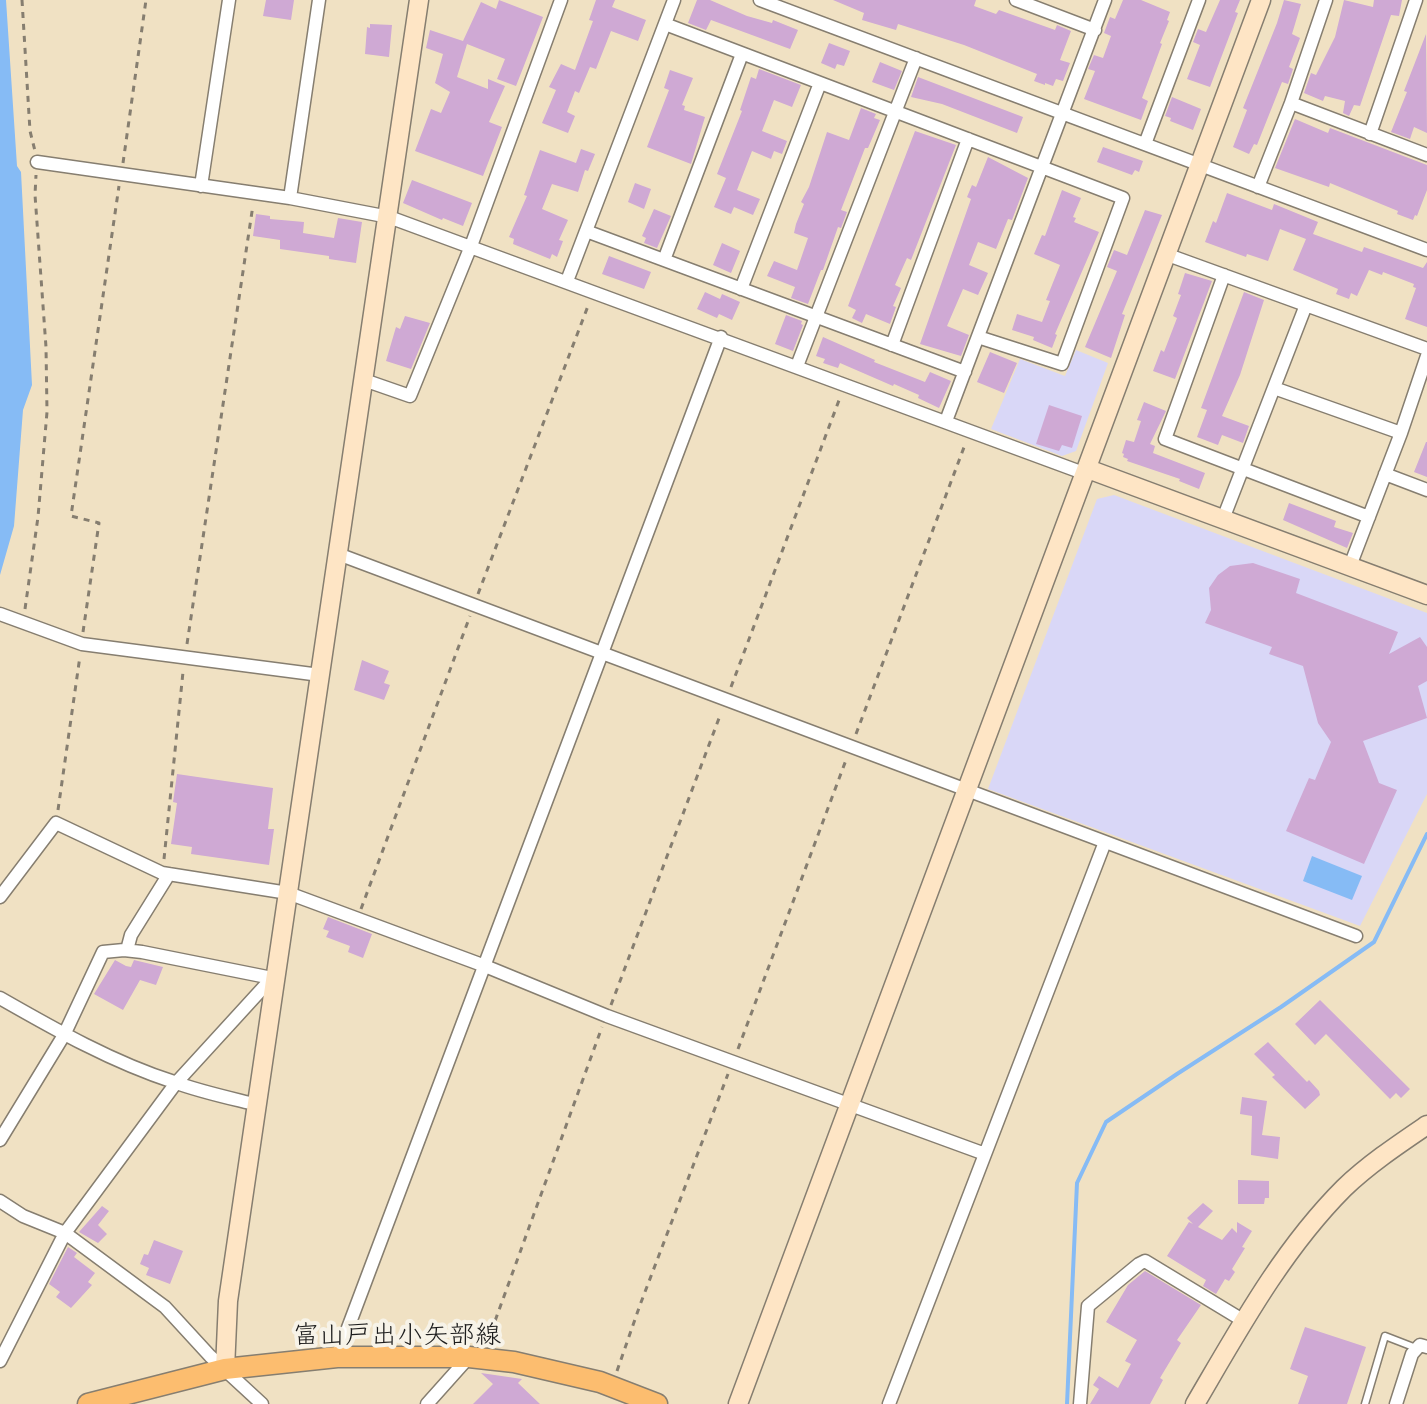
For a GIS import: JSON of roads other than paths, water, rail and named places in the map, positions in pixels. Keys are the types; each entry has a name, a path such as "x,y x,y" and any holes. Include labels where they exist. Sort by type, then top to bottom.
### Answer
{"main road":[{"name":"富山戸出小矢部線","path":"88,1404 225,1369 337,1357 476,1358 514,1362 614,1394 657,1404"}],"street":[{"path":"201,186 229,0"},
{"path":"290,198 319,0"},
{"path":"225,1369 228,1301 419,0"},
{"path":"364,380 410,396 471,246 561,0"},
{"path":"567,281 674,0"},
{"path":"760,0 778,3 1258,187 1426,245"},
{"path":"1016,0 1095,30"},
{"path":"946,421 1105,0"},
{"path":"1145,144 1199,0"},
{"path":"738,1404 1261,0"},
{"path":"1258,187 1326,0"},
{"path":"1370,134 1416,0"},
{"path":"665,24 1123,198 1062,364 978,337"},
{"path":"664,260 742,54"},
{"path":"797,366 916,58"},
{"path":"741,289 820,83"},
{"path":"1291,103 1427,155"},
{"path":"892,345 968,139"},
{"path":"37,162 290,198 389,217 1427,595"},
{"path":"586,231 965,372"},
{"path":"1168,255 1427,349"},
{"path":"1224,275 1165,439 1369,517"},
{"path":"1223,519 1306,305"},
{"path":"337,1357 721,337"},
{"path":"1350,566 1427,356"},
{"path":"1274,388 1401,433"},
{"path":"1385,474 1427,490"},
{"path":"338,554 1356,936"},
{"path":"0,614 82,644 320,675"},
{"path":"0,897 56,823 166,874 288,893 485,966 607,1016 985,1154"},
{"path":"889,1404 1105,842"},
{"path":"127,950 131,935 166,874"},
{"path":"0,1140 64,1035 103,952 127,950 275,978"},
{"path":"0,1361 65,1233 176,1083 275,978"},
{"path":"0,998 64,1035 176,1083 258,1105"},
{"path":"1195,1404 1266,1285 1303,1234 1345,1187 1427,1125"},
{"path":"0,1201 23,1216 65,1233 165,1307 254,1401"},
{"path":"1080,1404 1088,1306 1139,1264 1145,1261 1244,1321"},
{"path":"1396,1404 1412,1354 1422,1348"},
{"path":"427,1404 476,1358"}],"lane":[{"path":"1365,1404 1385,1336 1422,1348"}],"water":[{"path":"0,0 6,0 17,166 21,172 32,385 23,410 14,526 0,575"},
{"path":"1312,856 1362,876 1352,900 1303,881"}],"waterway":[{"path":"1067,1404 1077,1183 1106,1122 1374,942 1427,834"}]}
